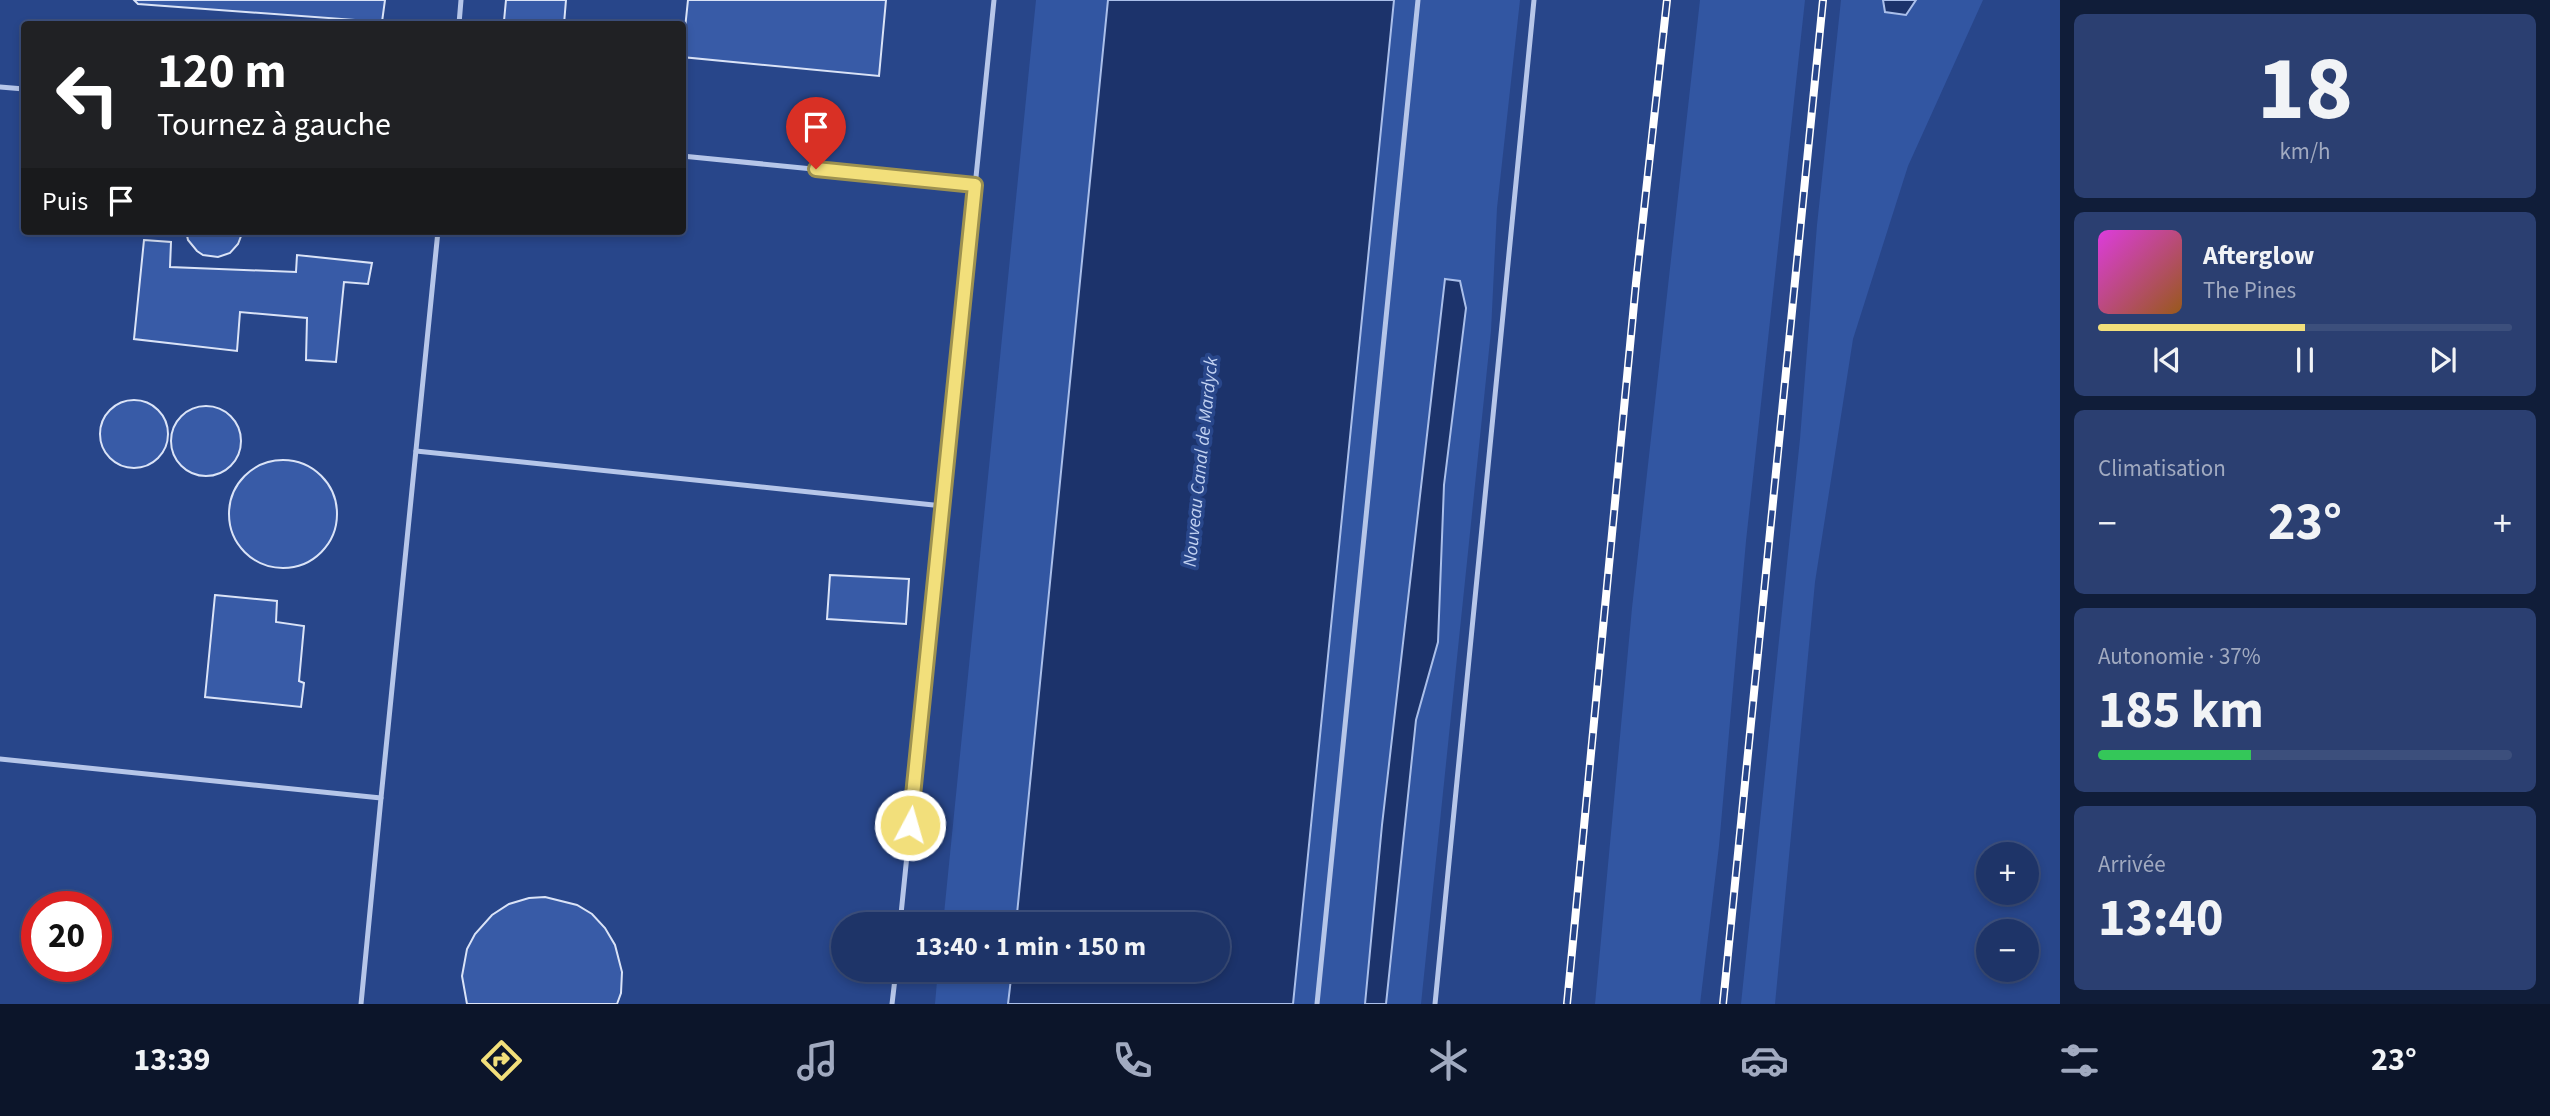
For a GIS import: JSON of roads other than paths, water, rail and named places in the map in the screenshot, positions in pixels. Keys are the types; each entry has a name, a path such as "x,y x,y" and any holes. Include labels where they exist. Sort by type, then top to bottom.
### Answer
{"lane":[{"path":"459,21 461,0"},
{"path":"901,912 994,0"},
{"path":"1317,1004 1418,0"},
{"path":"1436,1004 1534,0"},
{"path":"0,87 21,89"},
{"path":"686,156 975,185"},
{"path":"361,1004 438,235"},
{"path":"416,451 943,506"},
{"path":"0,758 381,798"},
{"path":"892,1004 895,982"}],"water":[{"name":"Nouveau Canal de Mardyck","path":"1108,0 1394,0 1293,1004 1008,1004 1011,982 1230,982 1230,912 1017,912"},
{"path":"1883,0 1916,0 1906,15 1885,12"},
{"path":"1445,279 1460,281 1466,308 1444,485 1438,642 1416,720 1386,1004 1365,1004 1382,825"}],"railway":[{"path":"1567,1004 1636,283 1667,0"},
{"path":"1723,1004 1823,0"}]}
